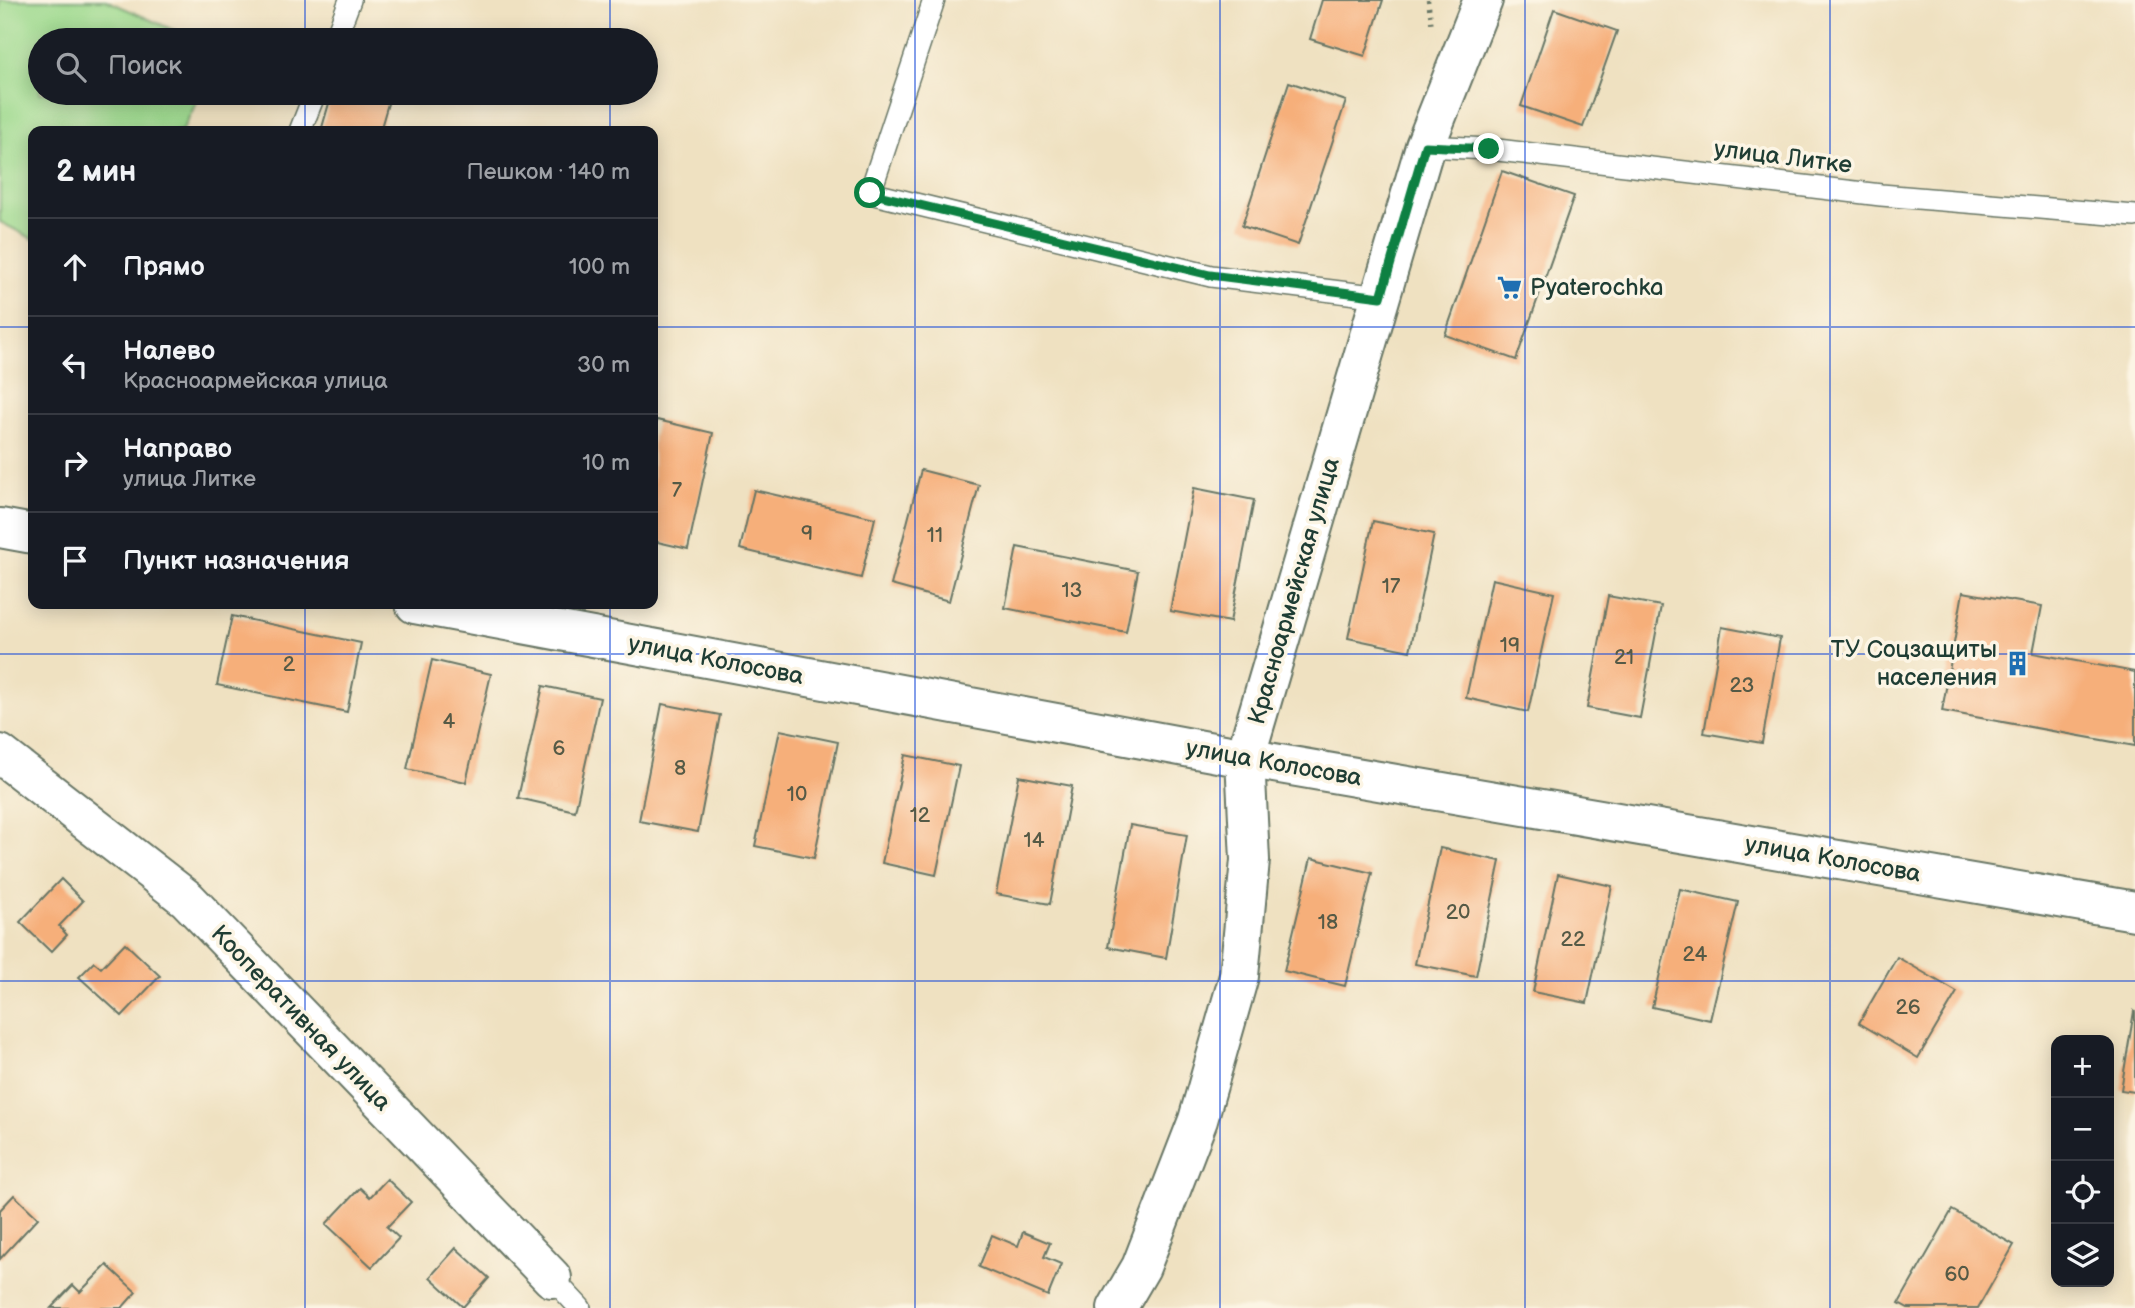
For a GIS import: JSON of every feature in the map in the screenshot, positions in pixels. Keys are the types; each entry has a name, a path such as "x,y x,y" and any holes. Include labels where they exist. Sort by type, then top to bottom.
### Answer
{"main road":[{"name":"Красноармейская улица","path":"1117,1308 1141,1267 1198,1119 1239,976 1250,860 1245,758 1425,146 1483,0"},
{"path":"0,528 28,533"},
{"name":"улица Колосова","path":"442,609 1245,758 2135,911"},
{"name":"Кооперативная улица","path":"0,754 187,899 552,1278"}],"lane":[{"path":"340,28 350,0"},
{"path":"934,0 870,193 1210,275 1381,297"},
{"path":"302,126 310,105"},
{"name":"улица Литке","path":"1425,146 1489,149 1881,195 2135,216"},
{"name":"Кооперативная улица","path":"552,1278 580,1308"}],"green space":[{"path":"0,0 106,0 169,28 28,28 28,105 195,105 184,126 28,126 28,236 0,222"}],"building":[{"path":"1322,0 1383,0 1365,56 1310,39"},
{"path":"1554,9 1617,31 1583,127 1521,106"},
{"path":"1289,82 1346,101 1298,245 1242,226"},
{"path":"329,105 388,105 381,126 322,126"},
{"path":"1502,171 1574,196 1516,360 1445,335"},
{"path":"658,420 713,433 688,549 658,542"},
{"path":"921,470 979,485 949,601 891,585"},
{"path":"1194,488 1254,500 1230,622 1170,611"},
{"path":"754,490 875,518 861,578 740,549"},
{"path":"1373,521 1434,534 1410,651 1348,638"},
{"path":"1017,547 1138,571 1126,632 1005,608"},
{"path":"1492,579 1554,593 1528,712 1466,698"},
{"name":"ТУ Соцзащиты населения","path":"1963,592 2042,606 2033,653 2135,672 2135,746 1942,711"},
{"path":"1608,596 1661,606 1640,718 1587,708"},
{"path":"232,616 361,643 347,712 217,685"},
{"path":"1722,627 1780,638 1762,743 1704,733"},
{"path":"432,660 491,674 466,782 407,769"},
{"path":"543,686 600,698 575,811 518,798"},
{"path":"662,704 720,715 698,832 639,821"},
{"path":"780,730 838,742 814,858 755,846"},
{"path":"905,755 959,766 936,875 882,863"},
{"path":"1019,776 1072,786 1050,904 996,894"},
{"path":"1130,825 1187,835 1166,958 1108,947"},
{"path":"1440,848 1500,861 1476,976 1415,964"},
{"path":"1311,858 1372,873 1345,986 1284,971"},
{"path":"1558,874 1612,886 1587,1003 1533,992"},
{"path":"61,879 83,901 59,926 67,935 51,952 20,922"},
{"path":"1680,889 1738,902 1710,1020 1652,1007"},
{"path":"125,943 160,976 122,1016 79,977 94,962 101,968"},
{"path":"1897,957 1957,992 1918,1058 1859,1023"},
{"path":"2135,1012 2135,1092 2121,1090"},
{"path":"387,1179 411,1202 387,1227 399,1238 372,1267 326,1224 360,1188 370,1197"},
{"path":"14,1195 38,1218 0,1259 0,1210"},
{"path":"1952,1210 2014,1245 1978,1308 1908,1308 1899,1303"},
{"path":"1023,1232 1050,1243 1044,1257 1061,1264 1048,1296 979,1267 992,1235 1018,1246"},
{"path":"456,1248 489,1278 463,1307 430,1277"},
{"path":"107,1265 136,1292 122,1308 51,1308 73,1285 80,1292"}],"place":[{"name":"Pyaterochka","path":"1510,287"},
{"name":"ТУ Соцзащиты населения","path":"2017,663"}],"route":[{"path":"870,193 1210,275 1381,297 1425,146 1489,149"}]}
